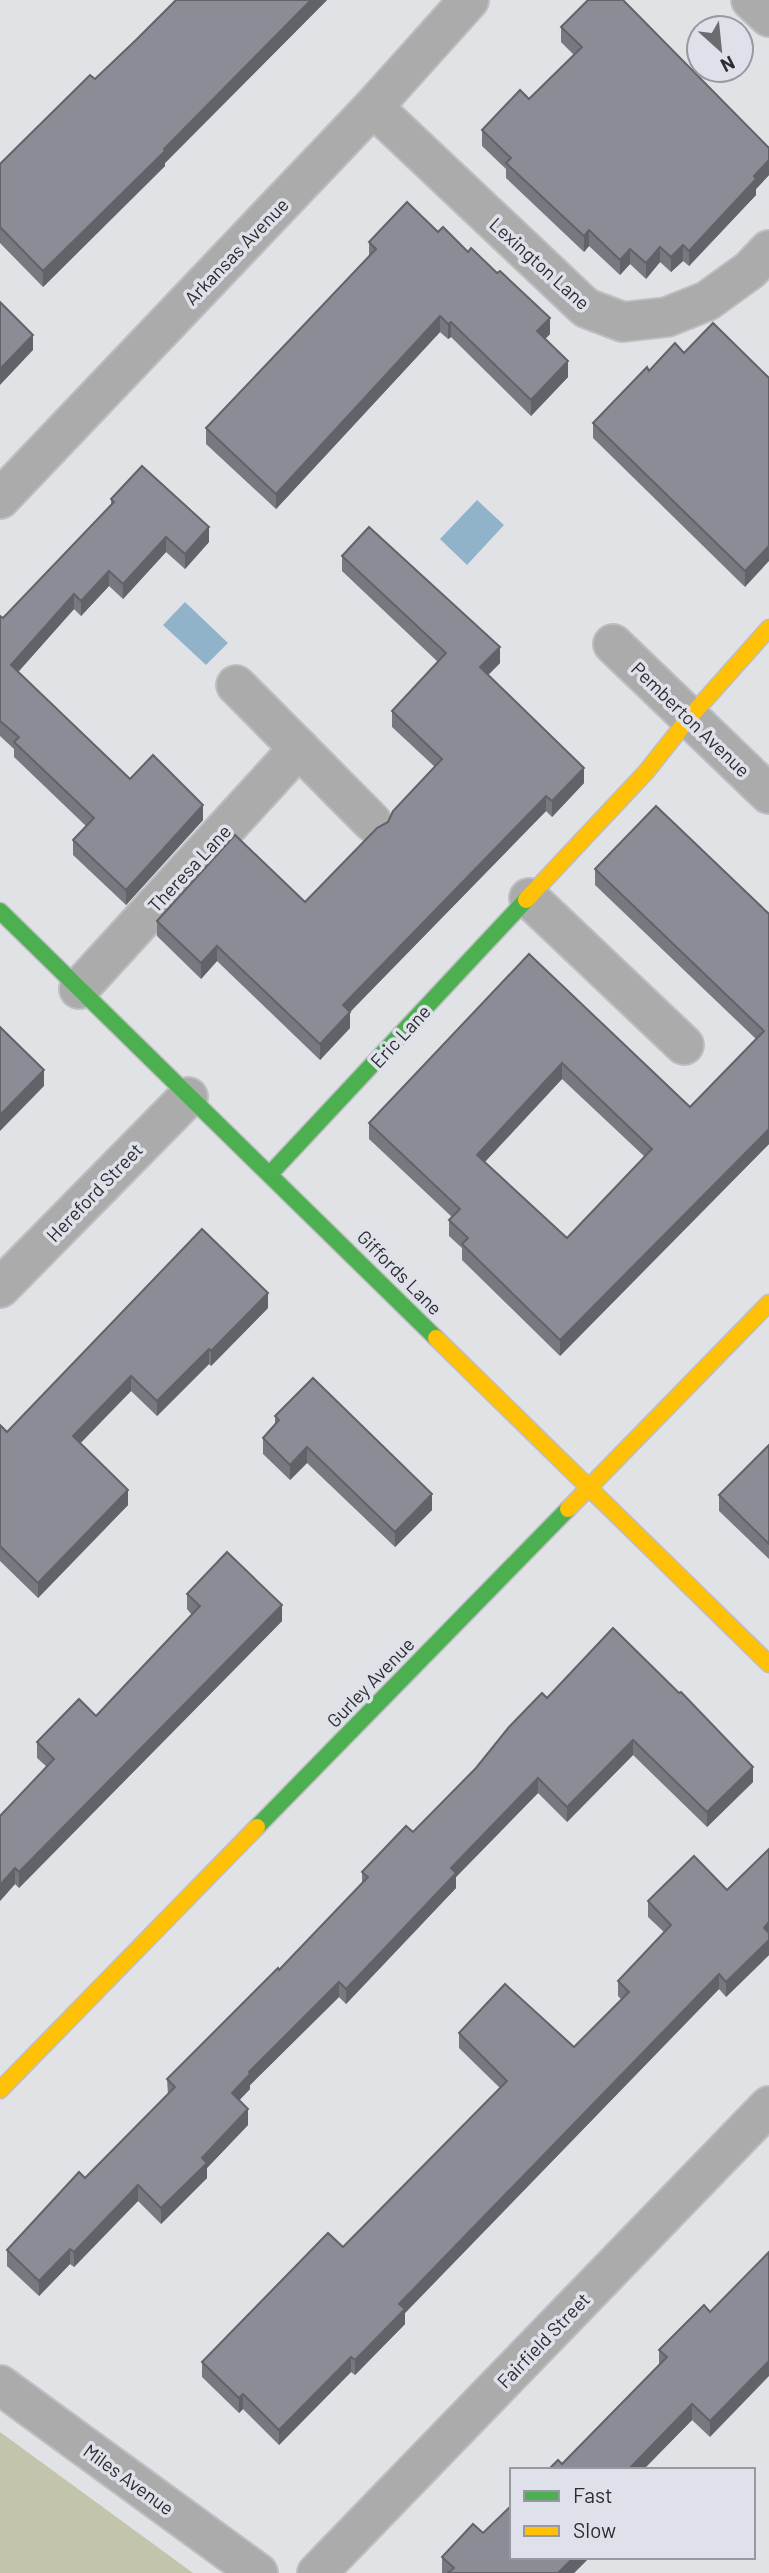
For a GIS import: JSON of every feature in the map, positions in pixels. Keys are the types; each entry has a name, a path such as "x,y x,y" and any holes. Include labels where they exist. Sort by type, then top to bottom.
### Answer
{"street":[{"name":"Arkansas Avenue","path":"0,499 373,107 469,0"},
{"path":"751,0 769,17"},
{"name":"Lexington Lane","path":"373,107 586,309 622,322 667,317 707,301 750,270 769,250"},
{"name":"Eric Lane","path":"271,1174 646,772 689,718 769,628"},
{"name":"Pemberton Avenue","path":"613,644 769,794"},
{"path":"236,685 372,822"},
{"name":"Theresa Lane","path":"79,989 299,748"},
{"path":"529,898 684,1045"},
{"name":"Giffords Lane","path":"0,911 769,1664"},
{"name":"Hereford Street","path":"0,1288 188,1097"},
{"name":"Gurley Avenue","path":"0,2090 769,1303"},
{"name":"Fairfield Street","path":"317,2573 769,2106"},
{"name":"Miles Avenue","path":"0,2385 258,2573"}],"green space":[{"path":"0,2432 193,2573 0,2573"}],"water":[{"path":"477,500 504,525 467,565 440,539"},
{"path":"185,602 228,643 206,665 163,625"}],"building":[{"path":"176,0 311,0 164,149 165,151 43,271 0,227 0,164 90,75 95,79"},
{"path":"588,0 623,0 685,63 685,84 706,84 769,148 769,160 754,176 756,179 689,251 683,245 671,257 660,247 646,263 630,249 620,260 589,230 584,236 506,163 511,158 482,130 520,90 529,99 582,47 561,27"},
{"path":"407,202 438,232 443,227 468,252 471,248 497,273 500,271 550,318 537,331 568,361 531,400 451,322 448,324 440,316 276,494 206,428 376,249 369,242"},
{"path":"0,302 33,335 0,369"},
{"path":"713,323 769,378 769,546 745,571 593,423 647,367 649,371 675,343 684,353"},
{"path":"142,466 209,527 185,554 166,537 123,584 109,571 81,601 74,594 11,665 130,779 153,755 203,805 126,890 73,840 94,818 14,742 19,737 0,721 0,616 3,618 114,502 111,499"},
{"path":"369,527 500,647 480,667 584,768 552,801 546,796 343,1005 350,1012 320,1044 217,946 201,963 157,921 235,835 305,902 377,828 388,822 393,811 442,759 392,711 446,653 342,556"},
{"path":"656,806 769,914 769,1129 560,1340 462,1244 468,1238 449,1220 460,1209 369,1123 529,954 690,1107 764,1031 595,869","holes":["562,1063 652,1149 567,1238 477,1155"]},
{"path":"0,1027 44,1070 0,1115"},
{"path":"202,1229 268,1293 157,1401 131,1376 73,1436 128,1490 38,1583 0,1546 0,1425 7,1432"},
{"path":"313,1378 432,1494 395,1532 307,1447 290,1465 263,1438 279,1420 275,1416"},
{"path":"769,1445 769,1544 719,1495"},
{"path":"227,1552 282,1605 19,1872 15,1868 0,1885 0,1816 54,1759 37,1742 79,1699 96,1716 200,1606 187,1594"},
{"path":"613,1628 681,1692 753,1767 707,1812 633,1740 567,1807 538,1778 451,1868 456,1873 346,1989 339,1982 249,2072 232,2093 248,2109 202,2158 207,2163 161,2208 138,2185 74,2252 70,2249 39,2281 7,2250 79,2172 85,2178 175,2087 167,2079 278,1968 279,1970 368,1877 362,1872 406,1826 413,1832 476,1768 509,1727 542,1693 547,1698"},
{"path":"769,1849 769,1922 764,1928 769,1933 769,1940 726,1982 719,1974 399,2304 405,2309 355,2360 351,2357 279,2430 243,2394 239,2398 202,2362 328,2233 343,2247 507,2081 459,2033 505,1984 574,2047 629,1992 618,1981 671,1925 648,1901 694,1856 727,1890"},
{"path":"769,2252 769,2361 710,2421 692,2404 630,2468 550,2468 558,2460 562,2464 667,2357 659,2350 704,2305 710,2312"},
{"path":"510,2507 510,2559 572,2559 558,2573 448,2573 454,2568 442,2557 473,2524 483,2533"}],"traffic: fast":[{"path":"270,1174 526,900"},
{"path":"0,911 436,1338"},
{"path":"257,1827 568,1509"}],"traffic: slow":[{"path":"526,900 646,772 689,718 769,628"},
{"path":"568,1509 769,1303"},
{"path":"436,1338 769,1664"},
{"path":"0,2090 257,1827"}]}
